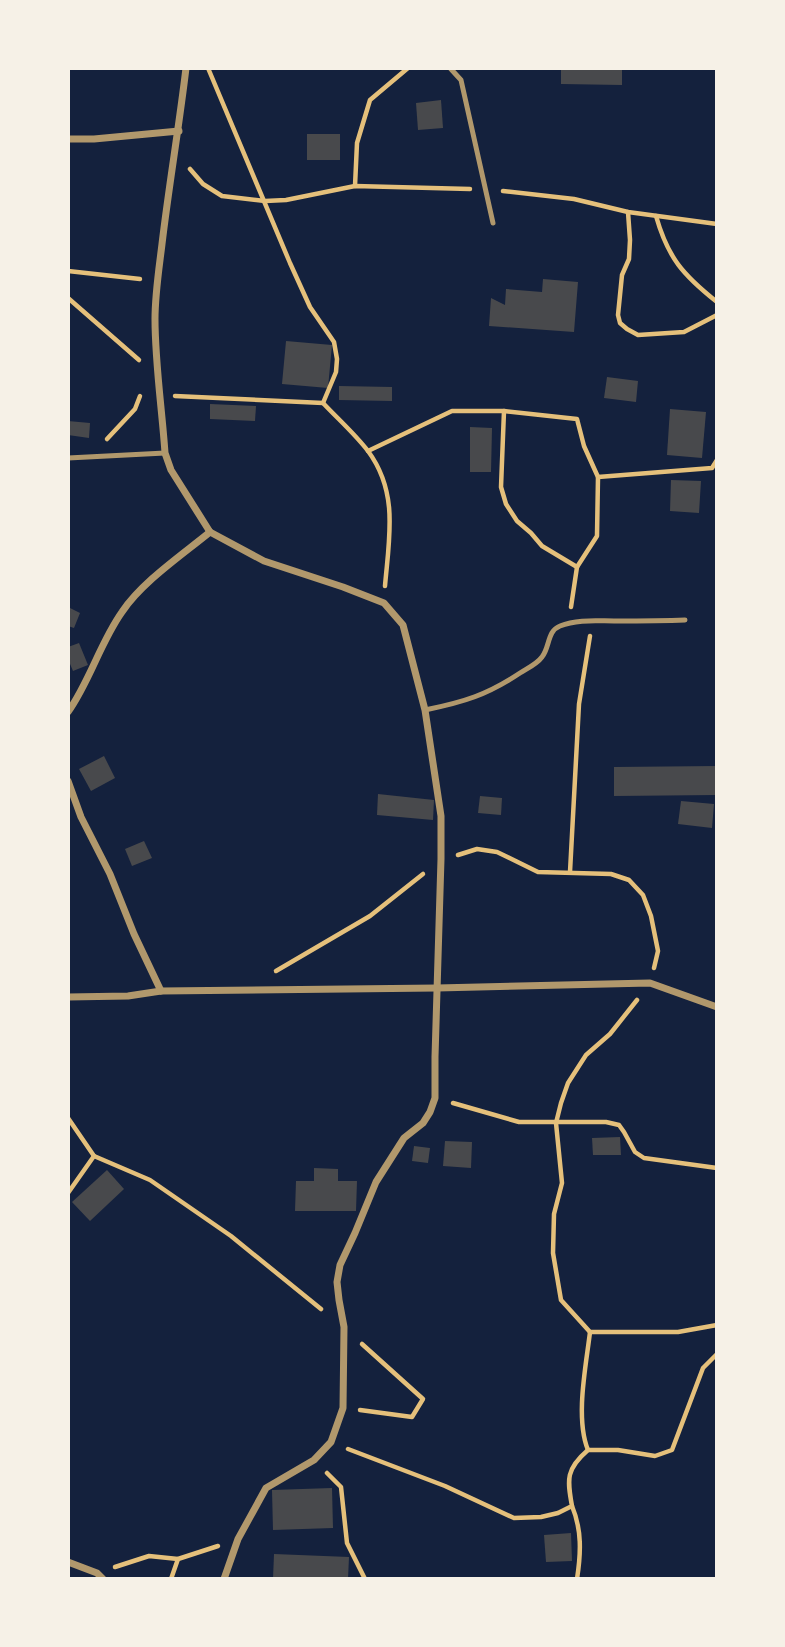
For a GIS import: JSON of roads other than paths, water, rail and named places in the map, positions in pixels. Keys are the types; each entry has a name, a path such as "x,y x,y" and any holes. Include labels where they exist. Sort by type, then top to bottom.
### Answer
{"street":[{"path":"186,68 157,280 155,369 165,453 171,470 210,532 264,561 384,603 403,625 425,710 441,816 435,1098 423,1123 404,1138 376,1182 340,1265 337,1282 344,1327 343,1408 331,1442 314,1460 266,1488 238,1539 224,1579"},
{"path":"68,139 179,131"},
{"path":"68,712 123,610 144,587 210,532"},
{"path":"68,781 81,817 110,874 161,991"},
{"path":"68,997 128,996 161,991 650,984 717,1007"},
{"path":"68,1562 100,1576"}],"lane":[{"path":"450,68 461,80 493,223"},
{"path":"68,458 165,453"},
{"path":"425,710 457,703 499,687 543,656 554,630 559,626 592,621 685,620"}]}
